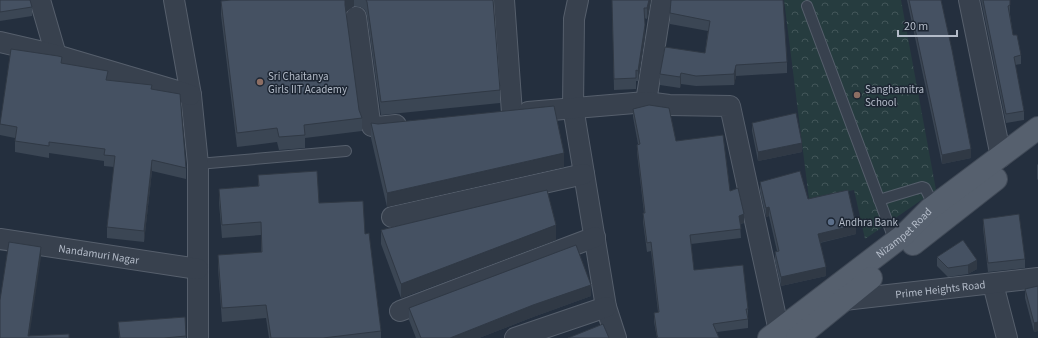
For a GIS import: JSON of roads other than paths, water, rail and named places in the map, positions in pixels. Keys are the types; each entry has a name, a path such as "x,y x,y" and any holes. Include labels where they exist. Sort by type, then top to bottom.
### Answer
{"main road":[{"name":"Nizampet Road","path":"790,336 934,206 1038,128"},
{"name":"Nizampet Road","path":"790,336 844,300 938,223 1038,146"}],"street":[{"path":"40,0 56,55"},
{"path":"174,0 191,95 198,164 198,338"},
{"path":"504,0 505,114 573,107 646,102 669,105 730,106 790,336"},
{"path":"578,0 574,19 573,107 606,307 616,338"},
{"path":"646,102 662,0"},
{"path":"968,0 1001,157"},
{"path":"356,16 370,122 372,126 377,127 414,123"},
{"path":"0,42 56,55 191,95"},
{"path":"392,217 584,174"},
{"path":"400,311 595,237"},
{"name":"Nandamuri Nagar","path":"0,240 198,269"},
{"name":"Prime Heights Road","path":"844,300 1038,278"},
{"path":"993,284 1007,338"},
{"path":"515,338 606,307"}],"lane":[{"path":"807,6 895,242"},
{"path":"198,164 346,151"},
{"path":"879,200 922,187 925,188 934,206"}],"place":[{"name":"Sri Chaitanya Girls IIT Academy","path":"260,82"},
{"name":"Sanghamitra School","path":"857,95"},
{"name":"Andhra Bank","path":"831,222"}]}
